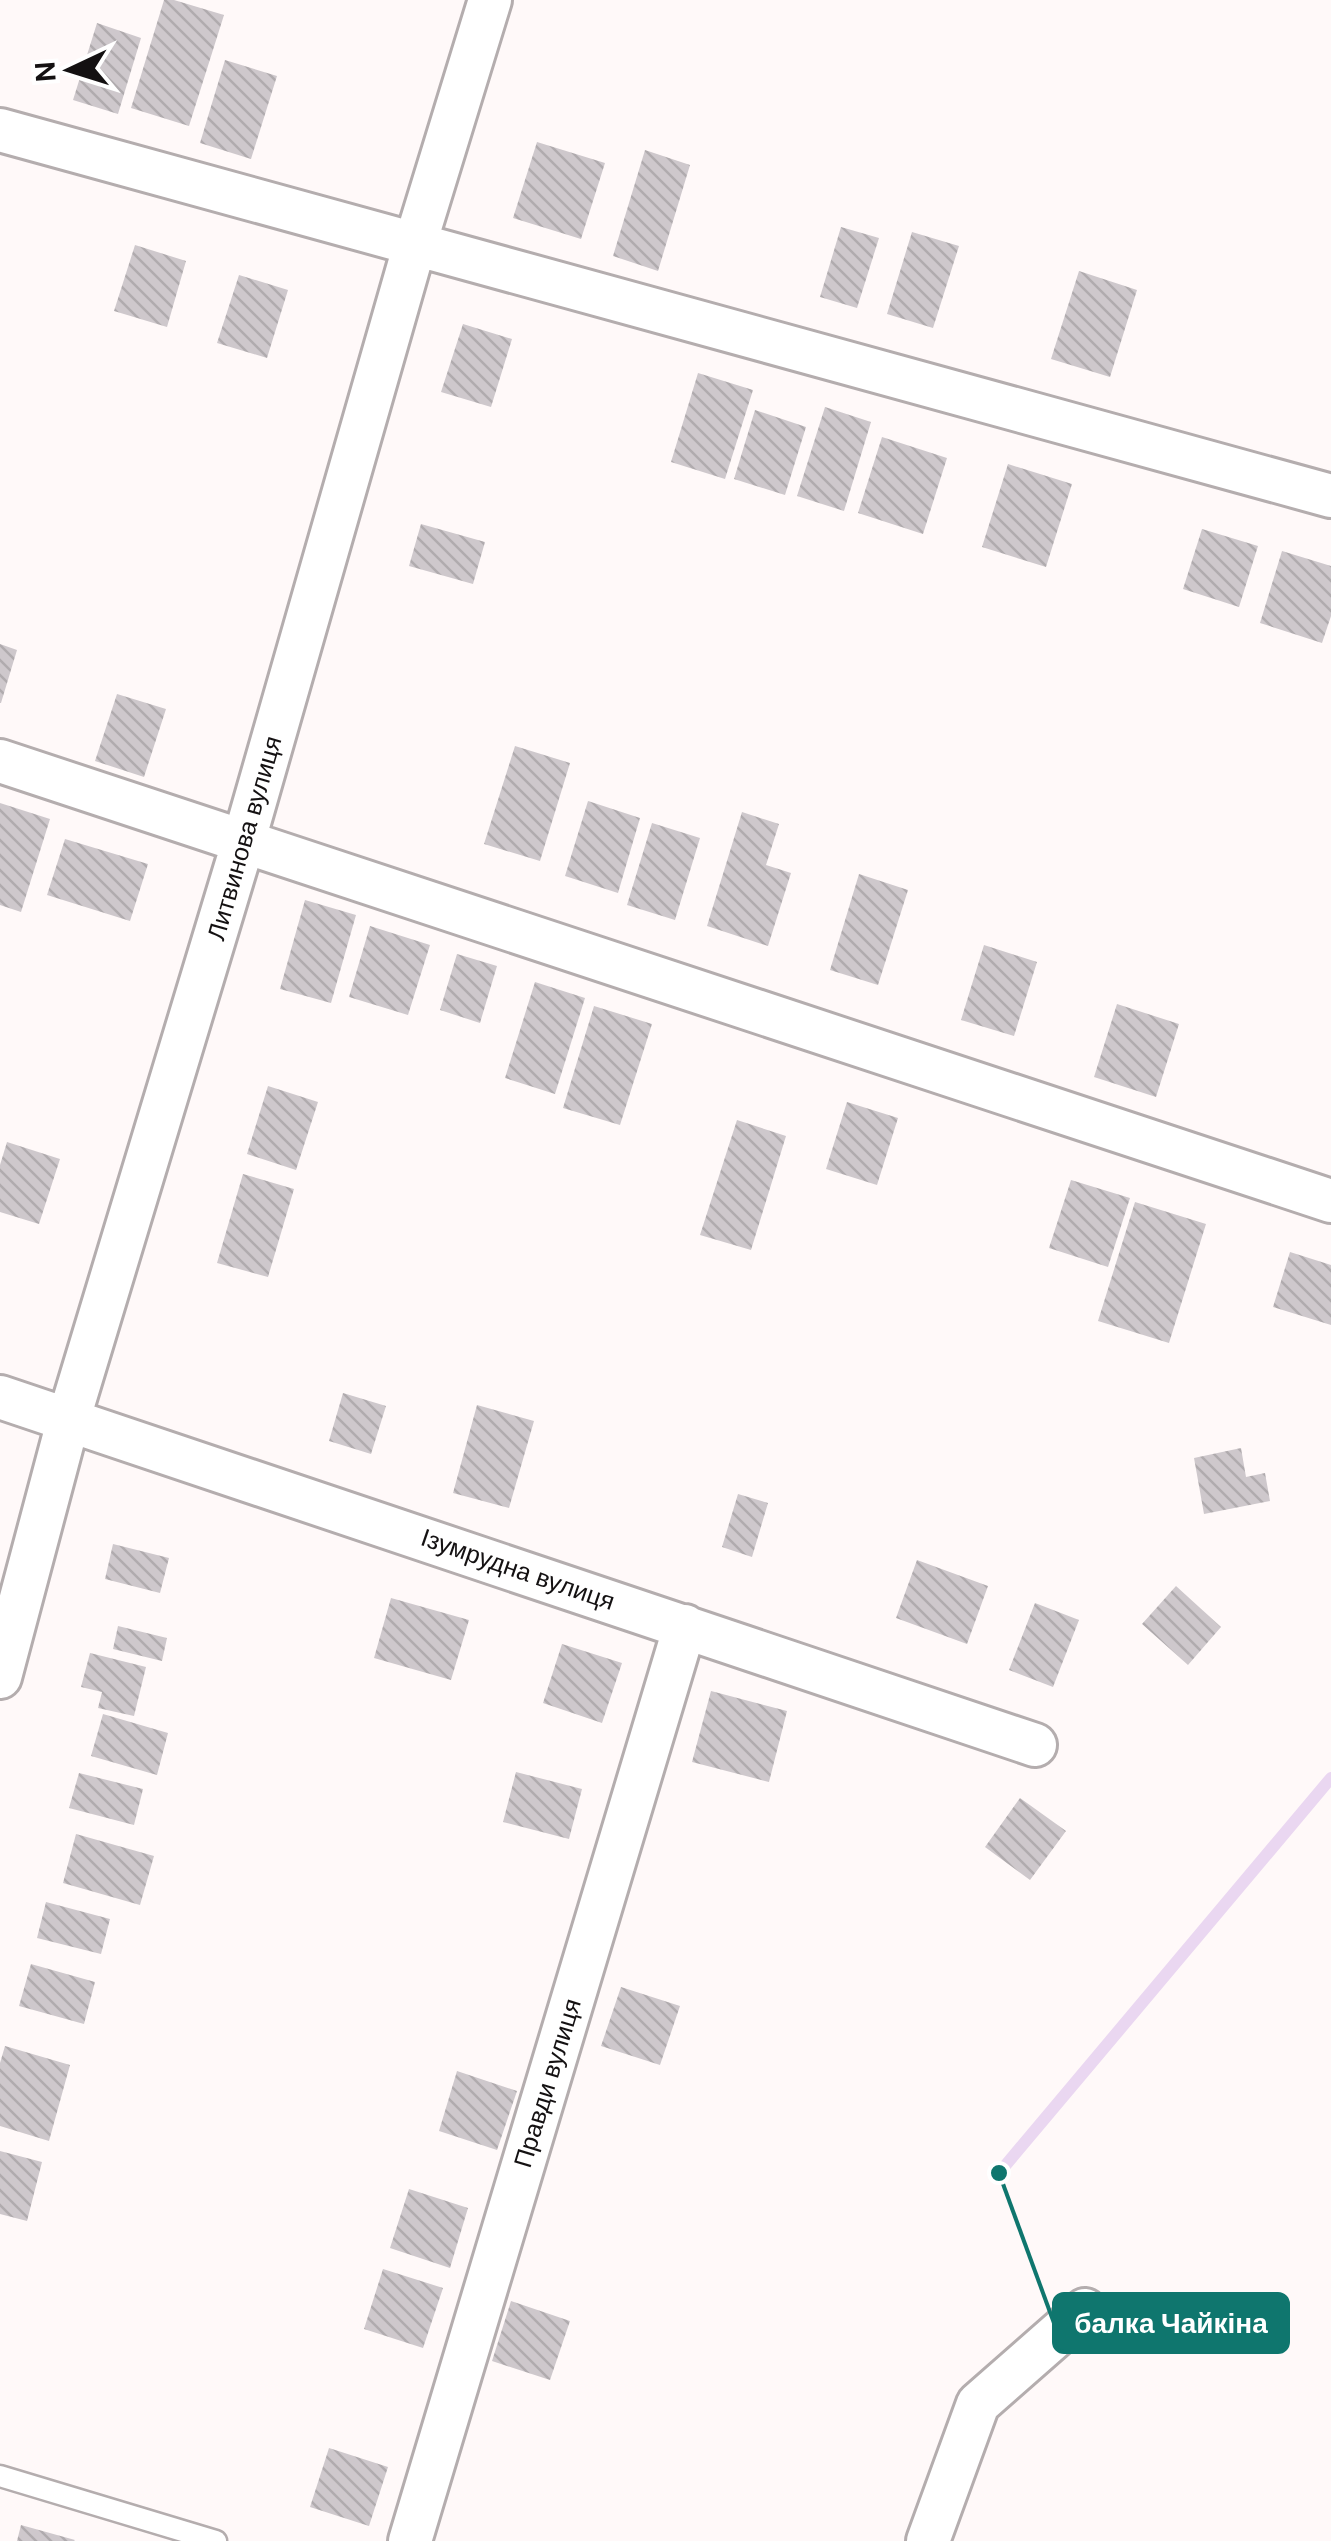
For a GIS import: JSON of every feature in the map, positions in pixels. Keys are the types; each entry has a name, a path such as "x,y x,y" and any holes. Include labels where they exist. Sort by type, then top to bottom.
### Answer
{"street":[{"name":"Литвинова вулиця","path":"0,1678 69,1418 244,840 415,244 490,0"},
{"path":"0,130 1331,496"},
{"path":"0,761 1331,1200"},
{"name":"Ізумрудна вулиця","path":"0,1397 1034,1746"},
{"name":"Правди вулиця","path":"410,2541 686,1626"},
{"path":"928,2541 978,2404 1085,2310"}],"lane":[{"path":"0,2476 216,2541"}],"building":[{"path":"164,0 224,15 189,126 131,108"},
{"path":"97,23 141,38 118,114 73,100"},
{"path":"225,60 277,76 251,159 200,143"},
{"path":"537,142 605,163 581,239 513,218"},
{"path":"645,150 690,165 658,271 613,256"},
{"path":"841,227 879,238 857,308 820,297"},
{"path":"912,232 959,246 933,328 887,314"},
{"path":"135,245 186,261 167,327 114,311"},
{"path":"1079,271 1137,290 1110,377 1051,359"},
{"path":"239,275 288,290 267,358 217,343"},
{"path":"463,324 512,339 491,407 441,392"},
{"path":"698,373 753,390 725,479 671,462"},
{"path":"825,407 871,422 844,511 797,496"},
{"path":"755,410 806,427 785,495 734,479"},
{"path":"882,437 947,458 923,534 858,513"},
{"path":"1008,464 1072,484 1046,567 982,547"},
{"path":"421,524 485,542 473,584 409,566"},
{"path":"1202,529 1258,546 1239,607 1183,589"},
{"path":"1282,551 1331,566 1331,616 1322,643 1260,623"},
{"path":"0,644 17,650 1,703 0,703"},
{"path":"117,694 166,709 144,777 95,761"},
{"path":"515,746 570,763 540,861 484,844"},
{"path":"588,801 640,818 618,893 565,876"},
{"path":"0,803 50,819 21,912 0,905"},
{"path":"742,812 779,824 766,865 791,873 768,946 707,926"},
{"path":"652,823 700,838 675,920 627,905"},
{"path":"65,839 148,864 130,921 47,895"},
{"path":"859,874 908,890 878,985 830,970"},
{"path":"305,900 356,915 331,1003 280,989"},
{"path":"370,926 430,945 408,1015 349,997"},
{"path":"984,945 1037,962 1014,1036 961,1020"},
{"path":"457,954 497,966 480,1023 440,1010"},
{"path":"535,982 585,998 555,1094 505,1078"},
{"path":"1117,1004 1179,1024 1156,1097 1094,1077"},
{"path":"594,1006 652,1024 620,1125 563,1108"},
{"path":"268,1086 318,1102 296,1170 247,1154"},
{"path":"847,1102 898,1118 877,1185 826,1169"},
{"path":"737,1120 786,1136 751,1250 700,1235"},
{"path":"7,1142 60,1159 39,1224 0,1212 0,1165"},
{"path":"243,1174 294,1189 268,1277 217,1263"},
{"path":"1071,1180 1130,1198 1108,1267 1049,1248"},
{"path":"1135,1202 1206,1224 1169,1343 1098,1321"},
{"path":"1290,1252 1331,1265 1331,1325 1273,1307"},
{"path":"343,1393 386,1406 371,1454 329,1441"},
{"path":"477,1405 534,1421 509,1508 453,1493"},
{"path":"1241,1448 1246,1477 1265,1473 1270,1501 1204,1514 1194,1458"},
{"path":"738,1494 768,1503 752,1557 722,1547"},
{"path":"113,1544 169,1558 160,1593 105,1579"},
{"path":"917,1560 988,1586 967,1644 896,1618"},
{"path":"1176,1586 1221,1627 1188,1665 1142,1624"},
{"path":"391,1598 469,1620 451,1680 374,1658"},
{"path":"1035,1603 1079,1620 1053,1687 1009,1670"},
{"path":"118,1626 167,1638 162,1661 113,1649"},
{"path":"562,1644 622,1663 602,1723 543,1703"},
{"path":"90,1653 146,1667 134,1716 98,1708 102,1692 81,1687"},
{"path":"711,1691 787,1711 769,1782 692,1762"},
{"path":"103,1714 168,1733 157,1775 91,1756"},
{"path":"516,1772 582,1789 569,1839 503,1822"},
{"path":"79,1773 143,1789 134,1825 69,1808"},
{"path":"1020,1798 1066,1831 1030,1880 985,1847"},
{"path":"76,1834 154,1856 140,1905 63,1883"},
{"path":"46,1902 110,1919 101,1954 37,1938"},
{"path":"31,1964 95,1982 84,2024 19,2006"},
{"path":"621,1987 680,2006 660,2065 601,2046"},
{"path":"5,2046 70,2065 49,2141 0,2126 0,2063"},
{"path":"457,2071 517,2091 497,2150 439,2131"},
{"path":"0,2151 42,2162 27,2221 0,2214"},
{"path":"409,2189 468,2208 450,2268 390,2248"},
{"path":"383,2269 443,2288 423,2348 364,2329"},
{"path":"511,2301 570,2321 550,2380 492,2361"},
{"path":"329,2448 388,2467 369,2526 310,2507"},
{"path":"21,2525 75,2540 17,2541"}],"waterway":[{"path":"999,2173 1331,1778"}],"place":[{"name":"балка Чайкіна","path":"999,2173"}]}
